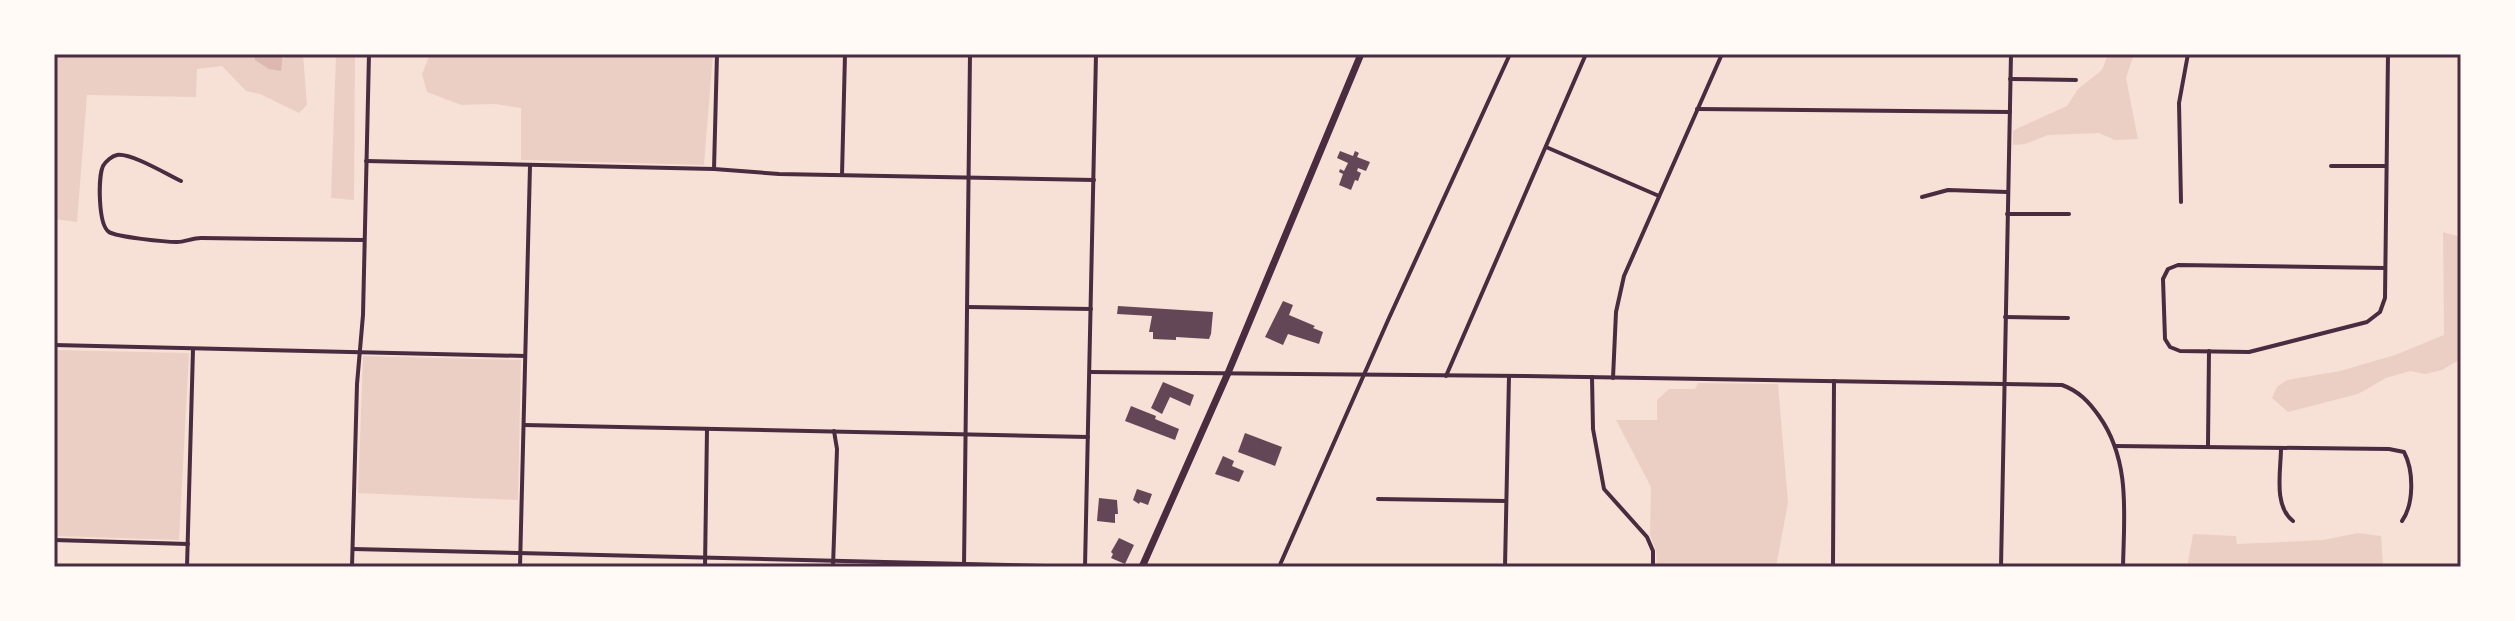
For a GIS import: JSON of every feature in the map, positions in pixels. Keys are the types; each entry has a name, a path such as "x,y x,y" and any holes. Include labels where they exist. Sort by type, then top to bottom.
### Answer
{"main road":[{"path":"1142,567 1228,373 1361,54"}],"street":[{"path":"352,567 369,54"},
{"path":"714,169 717,54"},
{"path":"842,175 845,54"},
{"path":"964,565 970,54"},
{"path":"353,549 1085,567 1096,54"},
{"path":"1279,567 1510,54"},
{"path":"1446,376 1586,54"},
{"path":"1613,378 1620,291 1722,54"},
{"path":"2001,567 2011,54"},
{"path":"2181,202 2179,103 2188,54"},
{"path":"2385,268 2178,265 2168,269 2163,279 2165,339 2170,347 2180,351 2249,352 2367,322 2380,312 2385,298 2388,54"},
{"path":"2010,79 2076,80"},
{"path":"1697,109 2010,112"},
{"path":"1546,147 1659,196"},
{"path":"181,181 133,158 116,155 109,159 102,171 103,226 114,233 177,242 201,238 364,240"},
{"path":"366,161 714,169 760,174 1094,180"},
{"path":"520,567 530,165"},
{"path":"2331,166 2386,166"},
{"path":"1922,197 1948,190 2007,192"},
{"path":"2007,214 2069,214"},
{"path":"967,307 1091,309"},
{"path":"2005,317 2068,318"},
{"path":"54,345 525,356"},
{"path":"187,567 193,349"},
{"path":"2208,446 2209,351"},
{"path":"1090,372 2054,384 2076,391 2091,405 2105,424 2115,446 2124,485 2123,567"},
{"path":"1505,567 1509,376"},
{"path":"1592,377 1593,436 1604,489 1647,537 1653,551 1653,567"},
{"path":"1833,567 1834,381"},
{"path":"524,425 966,432 1088,437"},
{"path":"705,567 707,429"},
{"path":"833,567 837,449 834,431"},
{"path":"2115,446 2389,449 2404,452 2409,462 2411,503 2402,521"},
{"path":"2281,448 2281,503 2286,516 2293,521"},
{"path":"1378,499 1506,501"},
{"path":"54,540 188,544"}],"shaded area":[{"path":"54,54 253,54 255,60 284,59 283,54 303,54 307,105 299,113 260,94 246,91 222,66 197,69 196,97 87,95 77,222 54,219"},
{"path":"253,54 283,54 281,71 269,69 255,60"},
{"path":"336,54 355,54 354,200 331,198"},
{"path":"430,54 713,54 704,165 521,160 521,108 495,104 461,105 427,92 422,74"},
{"path":"2108,54 2134,54 2126,78 2138,139 2115,140 2099,133 2048,135 2013,145 2013,131 2067,106 2078,89 2102,70"},
{"path":"2443,232 2461,237 2461,359 2442,370 2425,374 2410,371 2386,378 2358,394 2288,412 2272,398 2277,387 2287,380 2340,371 2395,355 2444,335"},
{"path":"54,350 189,353 179,540 54,536"},
{"path":"363,356 521,360 518,500 358,493"},
{"path":"1698,383 1778,384 1788,503 1776,567 1657,567 1656,551 1650,535 1651,487 1616,420 1657,420 1657,400 1669,389 1695,389"},
{"path":"2358,533 2381,536 2383,567 2187,567 2193,534 2236,536 2237,544 2323,540"}],"building":[{"path":"1340,151 1353,156 1355,151 1359,153 1357,157 1370,162 1366,171 1358,168 1357,171 1361,173 1351,190 1339,185 1343,174 1339,172 1340,169 1344,171 1348,163 1337,158"},
{"path":"1283,301 1293,305 1289,315 1323,332 1319,344 1288,334 1283,345 1265,337"},
{"path":"1118,306 1213,312 1211,334 1209,339 1153,339 1153,332 1149,332 1152,316 1117,314"},
{"path":"1163,382 1194,395 1190,406 1170,397 1162,414 1151,408"},
{"path":"1131,406 1179,429 1175,440 1125,421"},
{"path":"1245,433 1282,447 1275,466 1238,452"},
{"path":"1223,456 1234,461 1232,466 1244,471 1239,482 1215,474"},
{"path":"1137,489 1152,494 1148,505 1133,500"},
{"path":"1099,498 1117,500 1115,523 1097,521"},
{"path":"1119,538 1134,545 1125,564 1111,558"}]}
